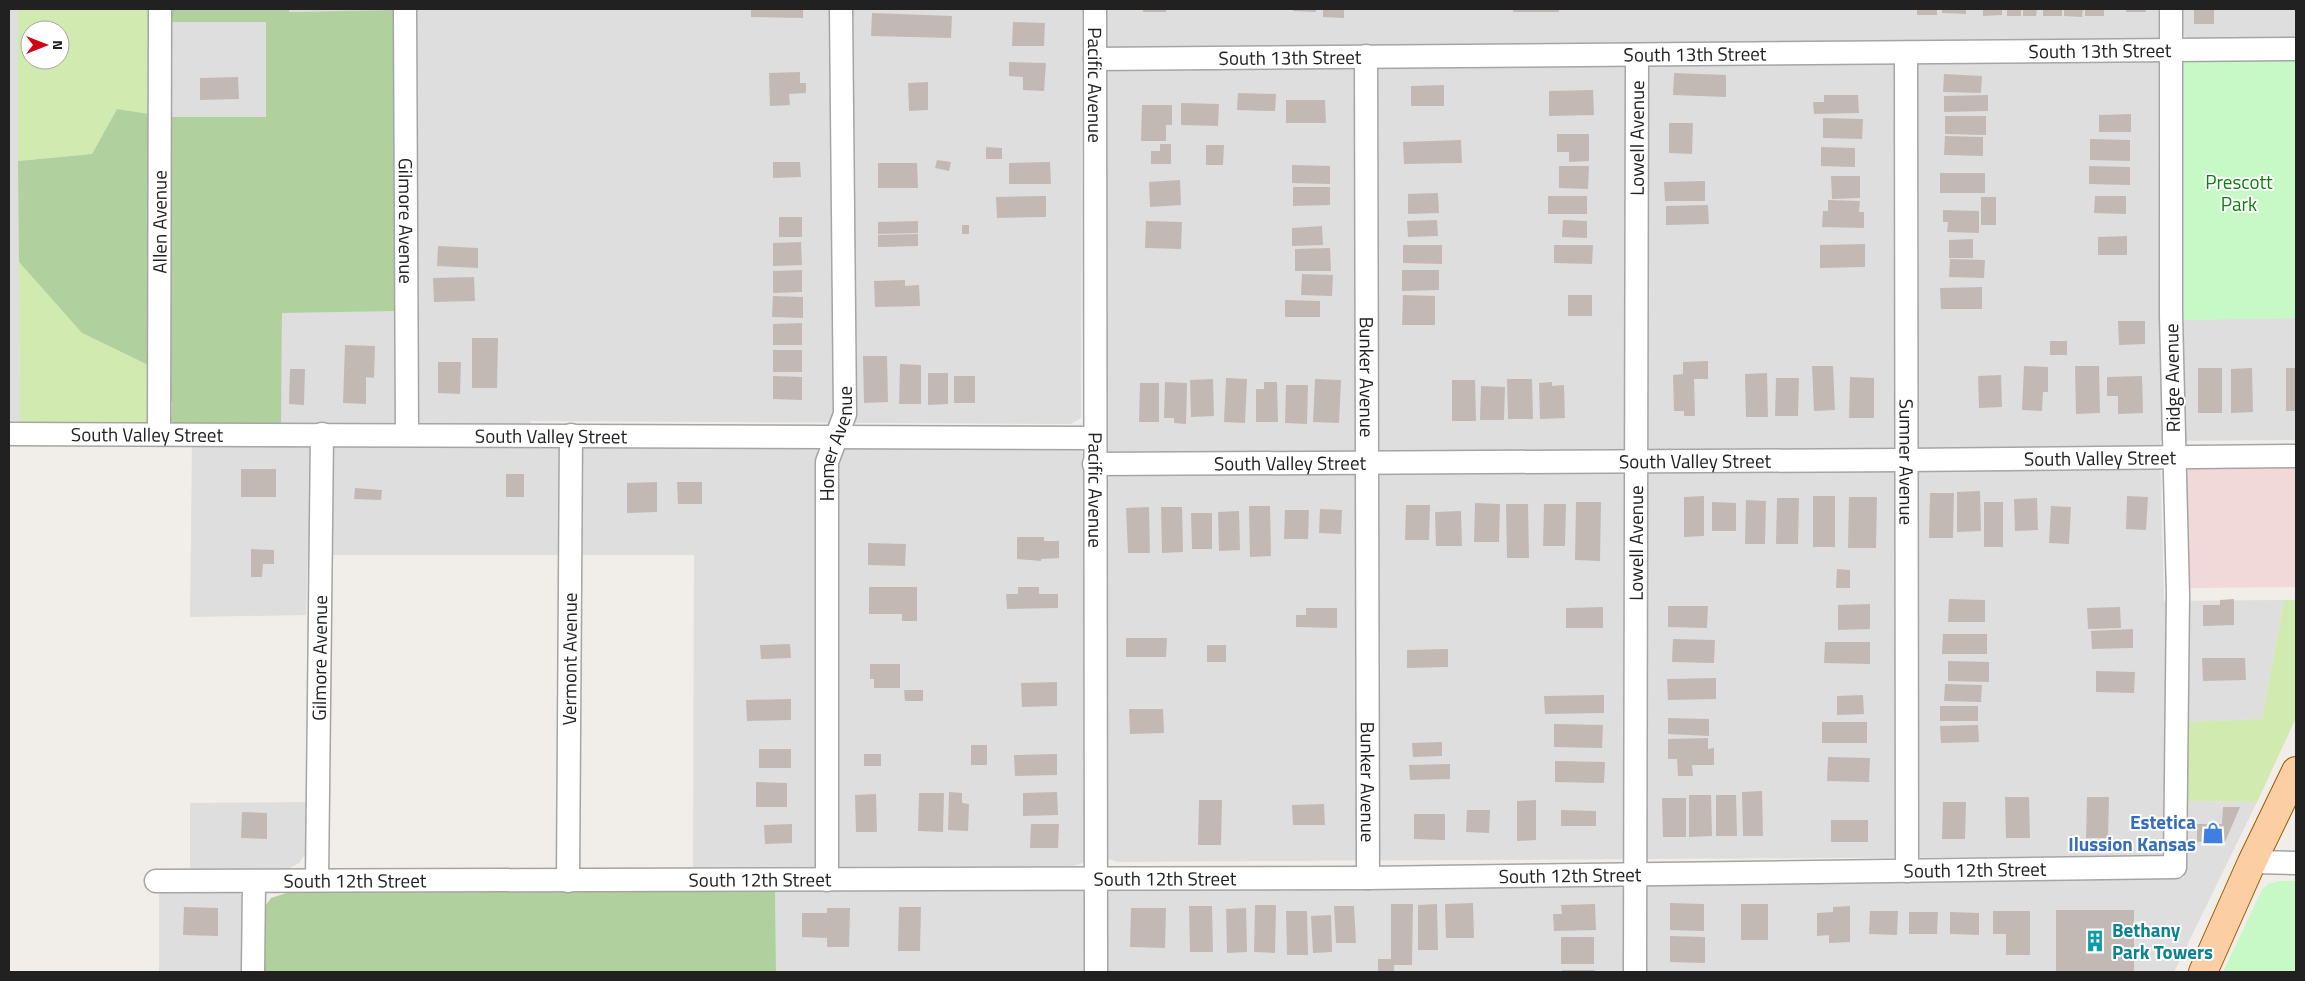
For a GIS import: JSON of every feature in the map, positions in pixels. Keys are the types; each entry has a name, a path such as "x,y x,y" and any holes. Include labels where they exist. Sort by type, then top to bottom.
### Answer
{"main road":[{"path":"2203,972 2252,862 2296,771"}],"street":[{"name":"Allen Avenue","path":"159,434 160,9"},
{"name":"Gilmore Avenue","path":"405,9 407,434"},
{"name":"Homer Avenue","path":"827,880 827,462 835,436 845,414 842,9"},
{"name":"Pacific Avenue","path":"1095,9 1094,879 1096,972"},
{"name":"Ridge Avenue","path":"2171,9 2173,457 2178,595 2175,867"},
{"name":"South 13th Street","path":"1095,59 2296,49"},
{"name":"Sumner Avenue","path":"1906,53 1907,871"},
{"name":"Lowell Avenue","path":"1635,972 1635,461 1638,55"},
{"name":"Bunker Avenue","path":"1366,56 1368,878"},
{"name":"South Valley Street","path":"9,434 1094,438"},
{"name":"Gilmore Avenue","path":"318,880 322,434"},
{"name":"Vermont Avenue","path":"568,881 571,435"},
{"name":"South Valley Street","path":"1094,464 2296,456"},
{"path":"2252,862 2296,863"},
{"name":"South 12th Street","path":"156,882 1368,878 2175,867"},
{"path":"253,972 254,882"}],"shaded area":[{"path":"9,9 18,9 20,424 9,424"},
{"path":"289,9 1082,9 1081,418 1071,424 530,421 532,442 1077,448 1082,451 1085,460 1086,856 1083,863 1073,866 693,867 694,555 308,555 306,615 190,617 192,444 280,442 282,313 418,310 417,10 289,12"},
{"path":"1103,9 2158,9 2159,320 2296,318 2296,440 2160,441 2164,601 2284,600 2262,719 2165,723 2167,849 2160,856 1117,862 1109,859 1105,852"},
{"path":"2181,9 2296,9 2296,38 2188,39 2181,33"},
{"path":"168,22 266,22 266,117 169,117"},
{"path":"2296,465 2296,587 2185,588 2186,472 2193,467"},
{"path":"2184,801 2257,802 2174,972 776,972 775,887 2184,878"},
{"path":"309,802 308,850 299,863 286,870 190,872 190,803"},
{"path":"159,890 236,890 245,899 244,972 159,972"}],"green space":[{"path":"18,9 149,9 150,114 117,109 92,154 18,161"},
{"path":"168,9 289,9 289,12 393,10 397,311 282,313 281,424 179,425 171,421 172,403 148,365 82,333 19,262 18,161 92,154 117,109 169,117 266,117 266,22 168,22"},
{"name":"Prescott Park","path":"2185,60 2296,60 2296,318 2183,320 2182,67"},
{"path":"19,262 82,333 148,365 150,425 20,424"},
{"path":"2284,600 2296,600 2296,718 2257,802 2184,801 2185,722 2262,719"},
{"path":"2279,881 2296,881 2296,972 2223,972 2262,890 2268,884"},
{"path":"775,887 776,972 261,972 262,910 271,898 293,891"}],"building":[{"path":"751,9 803,9 803,18 751,17"},
{"path":"1143,9 1166,9 1166,12 1143,12"},
{"path":"1293,9 1316,9 1316,12 1293,11"},
{"path":"1323,9 1344,9 1344,18 1323,17"},
{"path":"1513,9 1559,9 1559,12 1513,12"},
{"path":"1917,9 1937,9 1937,15 1917,15"},
{"path":"1942,9 1966,9 1966,14 1942,13"},
{"path":"1983,9 2002,9 2002,15 1983,16"},
{"path":"2007,9 2021,9 2021,16 2007,16"},
{"path":"2023,9 2037,9 2036,16 2023,16"},
{"path":"2043,9 2062,9 2062,16 2043,16"},
{"path":"2064,9 2083,9 2082,17 2064,16"},
{"path":"2085,9 2104,9 2104,16 2085,16"},
{"path":"2126,9 2146,9 2146,12 2126,12"},
{"path":"2194,9 2214,9 2214,24 2194,24"},
{"path":"872,13 952,16 951,38 871,36"},
{"path":"1013,22 1045,23 1044,46 1012,46"},
{"path":"1009,62 1046,63 1044,91 1023,90 1023,77 1009,76"},
{"path":"800,72 800,83 806,83 806,93 789,94 790,105 770,106 769,73"},
{"path":"1674,73 1726,75 1726,97 1673,95"},
{"path":"1944,74 1982,76 1981,93 1943,92"},
{"path":"238,77 239,99 200,100 200,78"},
{"path":"928,82 928,110 909,111 908,83"},
{"path":"1444,85 1444,106 1411,106 1411,86"},
{"path":"1593,90 1594,115 1549,116 1549,91"},
{"path":"1238,93 1276,94 1275,111 1237,110"},
{"path":"1824,95 1858,95 1859,113 1814,114 1813,102 1824,102"},
{"path":"1988,95 1988,111 1944,112 1944,96"},
{"path":"1286,100 1325,100 1326,123 1286,123"},
{"path":"1181,103 1219,104 1218,126 1181,125"},
{"path":"1142,105 1172,105 1172,125 1166,125 1166,141 1141,141"},
{"path":"2131,114 2131,132 2099,132 2099,115"},
{"path":"1945,116 1986,116 1986,135 1945,134"},
{"path":"1823,118 1863,119 1862,139 1823,138"},
{"path":"1669,123 1693,123 1692,154 1669,153"},
{"path":"1557,134 1589,134 1589,161 1569,162 1569,152 1557,152"},
{"path":"1945,136 1983,137 1983,156 1944,155"},
{"path":"2090,139 2130,140 2130,161 2090,160"},
{"path":"1461,140 1462,163 1404,164 1403,142"},
{"path":"1160,144 1171,144 1171,164 1151,164 1151,151 1160,151"},
{"path":"1206,145 1224,145 1223,165 1206,165"},
{"path":"986,147 1002,148 1002,159 986,159"},
{"path":"1821,147 1855,148 1855,167 1821,166"},
{"path":"937,160 951,162 949,171 935,168"},
{"path":"773,162 800,162 801,177 773,178"},
{"path":"1050,162 1051,184 1009,184 1009,163"},
{"path":"878,163 917,163 918,188 878,188"},
{"path":"1292,165 1330,166 1330,184 1292,183"},
{"path":"1559,166 1589,166 1588,189 1559,188"},
{"path":"2089,166 2130,167 2130,185 2089,184"},
{"path":"1940,173 1985,173 1985,193 1940,193"},
{"path":"1831,176 1860,176 1860,198 1832,199"},
{"path":"1180,180 1181,205 1150,207 1149,182"},
{"path":"1705,181 1705,201 1665,201 1664,182"},
{"path":"1293,187 1330,187 1330,205 1293,206"},
{"path":"1438,193 1439,213 1408,214 1408,194"},
{"path":"1046,196 1046,217 997,218 996,197"},
{"path":"1548,196 1587,196 1587,214 1548,214"},
{"path":"2095,196 2126,196 2126,214 2094,213"},
{"path":"1981,197 1996,197 1996,225 1981,225"},
{"path":"1828,200 1860,201 1859,212 1864,212 1864,228 1822,227 1823,211 1828,211"},
{"path":"1708,205 1709,224 1666,225 1666,206"},
{"path":"1943,210 1979,211 1979,233 1947,232 1948,222 1943,222"},
{"path":"779,217 802,217 802,237 779,237"},
{"path":"1437,220 1438,236 1408,237 1407,221"},
{"path":"1563,220 1587,221 1587,238 1562,237"},
{"path":"918,221 918,233 878,234 878,222"},
{"path":"1146,221 1182,222 1181,249 1145,248"},
{"path":"962,225 969,225 969,234 962,234"},
{"path":"1322,226 1323,245 1292,246 1292,228"},
{"path":"918,234 918,246 878,247 878,235"},
{"path":"2127,236 2127,255 2098,255 2098,237"},
{"path":"1973,239 1973,258 1949,258 1949,240"},
{"path":"801,242 802,265 773,266 773,243"},
{"path":"1865,244 1865,267 1820,268 1820,245"},
{"path":"1403,245 1442,245 1442,264 1403,263"},
{"path":"1554,245 1593,245 1592,264 1554,263"},
{"path":"438,246 478,248 478,268 437,266"},
{"path":"1330,248 1331,271 1295,271 1295,249"},
{"path":"1950,259 1985,260 1984,278 1949,277"},
{"path":"802,270 802,292 773,293 773,271"},
{"path":"1402,270 1439,270 1439,290 1402,291"},
{"path":"1302,274 1333,275 1332,296 1301,295"},
{"path":"474,277 475,301 434,302 433,278"},
{"path":"905,280 905,286 919,285 920,306 875,307 874,281"},
{"path":"1982,287 1982,309 1941,309 1940,288"},
{"path":"1403,295 1435,296 1435,325 1402,325"},
{"path":"1568,295 1592,295 1592,316 1568,316"},
{"path":"773,296 803,297 803,318 772,317"},
{"path":"1285,300 1320,301 1320,317 1285,317"},
{"path":"2118,321 2145,321 2145,344 2119,345"},
{"path":"802,323 802,345 773,345 773,324"},
{"path":"472,338 498,338 497,388 472,388"},
{"path":"2050,341 2067,341 2067,355 2050,355"},
{"path":"345,345 375,346 374,378 366,377 366,404 343,403"},
{"path":"773,350 802,350 802,372 773,372"},
{"path":"863,356 887,356 888,402 864,403"},
{"path":"1708,361 1708,379 1694,379 1695,416 1684,416 1684,411 1674,411 1673,375 1683,374 1683,362"},
{"path":"438,362 461,362 460,394 438,393"},
{"path":"900,364 921,365 921,404 899,404"},
{"path":"1812,366 1833,366 1835,410 1814,411"},
{"path":"2024,366 2048,367 2048,392 2043,392 2042,411 2022,410"},
{"path":"2075,366 2099,366 2100,413 2076,414"},
{"path":"2198,368 2222,368 2222,413 2198,413"},
{"path":"2252,368 2253,412 2231,413 2231,369"},
{"path":"2286,368 2296,368 2296,411 2286,411"},
{"path":"290,369 305,369 304,405 289,404"},
{"path":"928,373 948,373 948,404 928,405"},
{"path":"1767,373 1768,417 1746,417 1745,374"},
{"path":"2001,375 2002,407 1979,408 1978,376"},
{"path":"773,376 802,377 802,400 773,399"},
{"path":"954,376 975,376 975,403 954,403"},
{"path":"2142,376 2143,413 2118,414 2118,396 2107,396 2107,377"},
{"path":"1850,377 1874,378 1874,418 1849,418"},
{"path":"1226,378 1247,379 1245,423 1224,422"},
{"path":"1776,378 1799,378 1798,416 1775,416"},
{"path":"1213,379 1214,416 1191,417 1190,380"},
{"path":"1315,379 1341,380 1339,423 1313,422"},
{"path":"1507,379 1532,379 1533,419 1508,419"},
{"path":"1452,380 1475,380 1476,421 1452,421"},
{"path":"1165,382 1187,383 1186,424 1174,423 1174,418 1164,418"},
{"path":"1264,382 1277,382 1278,422 1256,422 1256,389 1264,389"},
{"path":"1552,382 1552,386 1564,385 1565,418 1540,419 1539,383"},
{"path":"1140,383 1159,383 1159,422 1139,422"},
{"path":"1286,385 1308,385 1307,424 1285,423"},
{"path":"1481,386 1505,387 1504,420 1480,420"},
{"path":"241,469 276,469 276,497 241,497"},
{"path":"506,474 524,474 524,497 506,497"},
{"path":"657,482 657,512 627,513 627,483"},
{"path":"677,482 702,482 702,504 678,504"},
{"path":"355,488 382,490 381,500 354,499"},
{"path":"1980,491 1981,531 1957,532 1957,492"},
{"path":"1930,493 1954,493 1953,538 1929,538"},
{"path":"1704,496 1704,536 1684,537 1684,497"},
{"path":"1813,496 1835,496 1835,547 1813,547"},
{"path":"2127,496 2148,497 2146,530 2126,529"},
{"path":"1849,497 1877,497 1876,548 1848,548"},
{"path":"1777,498 1799,498 1798,544 1776,544"},
{"path":"2037,498 2038,530 2015,531 2014,499"},
{"path":"1746,500 1766,501 1765,544 1745,544"},
{"path":"1576,502 1601,502 1600,561 1575,560"},
{"path":"1712,502 1736,503 1736,531 1712,531"},
{"path":"1984,502 2003,502 2003,547 1984,547"},
{"path":"1475,503 1500,504 1499,542 1474,542"},
{"path":"1506,504 1528,504 1529,558 1507,558"},
{"path":"1544,504 1566,504 1565,546 1543,546"},
{"path":"1406,505 1430,505 1429,540 1405,540"},
{"path":"1249,506 1270,506 1271,556 1250,557"},
{"path":"2051,506 2071,507 2069,544 2049,543"},
{"path":"1149,507 1150,553 1128,553 1126,508"},
{"path":"1161,507 1182,507 1183,552 1162,553"},
{"path":"1320,509 1342,510 1341,534 1319,533"},
{"path":"1285,510 1309,510 1308,539 1284,539"},
{"path":"1239,511 1240,550 1219,551 1218,512"},
{"path":"1461,511 1462,546 1436,546 1435,512"},
{"path":"1191,513 1212,513 1212,549 1192,549"},
{"path":"1017,537 1044,537 1044,541 1059,541 1059,558 1041,559 1041,561 1017,559"},
{"path":"868,543 906,544 905,566 868,565"},
{"path":"251,549 274,550 274,564 263,564 262,577 251,577"},
{"path":"1837,569 1850,570 1850,588 1836,588"},
{"path":"869,587 917,587 917,621 902,621 902,614 869,614"},
{"path":"1018,587 1039,587 1039,594 1058,594 1058,608 1007,609 1006,594 1018,594"},
{"path":"1949,599 1985,600 1985,622 1948,622"},
{"path":"2234,599 2234,625 2203,626 2203,605 2220,605 2220,600"},
{"path":"1870,604 1870,629 1838,630 1838,605"},
{"path":"1668,606 1708,606 1707,628 1668,627"},
{"path":"1603,607 1603,628 1566,628 1566,608"},
{"path":"2120,607 2121,628 2088,629 2087,608"},
{"path":"1306,608 1337,608 1337,628 1296,627 1296,615 1306,615"},
{"path":"2133,629 2133,648 2092,649 2091,631"},
{"path":"1943,634 1987,634 1987,654 1942,654"},
{"path":"1126,638 1167,638 1166,657 1126,657"},
{"path":"1673,639 1715,640 1714,663 1672,662"},
{"path":"1825,642 1870,642 1870,664 1824,663"},
{"path":"790,644 791,658 761,659 760,645"},
{"path":"1207,645 1226,645 1226,662 1207,662"},
{"path":"1448,649 1448,667 1407,668 1407,650"},
{"path":"2202,658 2245,658 2246,680 2203,681"},
{"path":"1948,661 1989,662 1989,682 1948,681"},
{"path":"870,664 900,664 900,688 874,688 874,679 870,679"},
{"path":"2096,671 2135,672 2134,693 2096,692"},
{"path":"1716,678 1716,699 1668,700 1667,679"},
{"path":"1057,682 1057,706 1022,707 1021,683"},
{"path":"1945,684 1982,685 1981,702 1944,701"},
{"path":"904,690 923,690 923,701 905,701"},
{"path":"1604,695 1604,713 1545,714 1544,696"},
{"path":"1863,695 1864,714 1837,715 1837,696"},
{"path":"791,699 791,720 747,721 746,700"},
{"path":"1940,706 1978,706 1978,721 1940,721"},
{"path":"1129,709 1163,709 1164,733 1130,734"},
{"path":"1668,718 1709,719 1709,736 1668,734"},
{"path":"1822,722 1867,722 1867,743 1822,743"},
{"path":"1554,724 1603,725 1602,748 1554,747"},
{"path":"1978,725 1979,742 1941,743 1940,726"},
{"path":"1708,738 1708,749 1714,748 1714,765 1692,765 1693,776 1678,776 1677,759 1668,759 1668,739"},
{"path":"1442,742 1442,756 1413,757 1412,743"},
{"path":"971,745 987,745 987,765 971,765"},
{"path":"759,749 791,749 791,768 759,768"},
{"path":"864,754 881,754 881,766 864,766"},
{"path":"1057,754 1057,775 1015,776 1014,755"},
{"path":"1828,757 1870,758 1869,782 1827,781"},
{"path":"1555,761 1605,762 1604,783 1555,782"},
{"path":"1450,764 1450,779 1410,780 1409,765"},
{"path":"756,782 787,783 787,807 756,807"},
{"path":"1762,791 1763,836 1743,836 1742,792"},
{"path":"949,792 962,793 962,803 969,804 968,831 948,830"},
{"path":"1057,792 1058,815 1023,816 1023,793"},
{"path":"919,793 944,793 943,832 918,831"},
{"path":"876,794 877,832 856,832 855,795"},
{"path":"1689,795 1711,795 1712,836 1689,837"},
{"path":"1716,795 1736,795 1737,836 1716,836"},
{"path":"2005,797 2029,797 2030,838 2006,838"},
{"path":"2087,797 2109,797 2108,838 2086,838"},
{"path":"1662,798 1686,798 1686,837 1663,837"},
{"path":"1199,800 1222,800 1221,845 1198,845"},
{"path":"1536,800 1536,840 1517,841 1517,801"},
{"path":"1943,802 1966,802 1965,839 1942,839"},
{"path":"1324,804 1325,825 1293,825 1292,805"},
{"name":"Estetica Ilussion Kansas","path":"2223,807 2240,807 2225,842 2197,842 2197,824 2222,824"},
{"path":"1467,810 1490,810 1489,833 1466,832"},
{"path":"1561,810 1596,811 1596,826 1561,826"},
{"path":"242,812 267,813 267,839 241,838"},
{"path":"1414,814 1445,814 1445,840 1414,839"},
{"path":"1831,820 1868,820 1868,842 1831,842"},
{"path":"792,824 792,843 765,844 764,825"},
{"path":"1031,824 1059,824 1058,848 1030,848"},
{"path":"1473,903 1474,938 1446,938 1445,904"},
{"path":"1670,903 1704,904 1704,931 1670,930"},
{"path":"1391,904 1413,904 1412,965 1394,965 1394,972 1378,972 1378,959 1391,959"},
{"path":"1437,904 1438,950 1418,950 1418,905"},
{"path":"1595,904 1596,930 1554,931 1553,914 1562,914 1561,905"},
{"path":"1741,904 1768,904 1768,940 1741,940"},
{"path":"1255,905 1276,905 1275,953 1254,952"},
{"path":"1189,906 1212,906 1213,952 1190,952"},
{"path":"1334,906 1354,906 1356,943 1336,943"},
{"path":"1850,906 1850,942 1829,943 1829,935 1817,936 1817,913 1833,912 1833,907"},
{"path":"184,907 218,908 218,936 183,935"},
{"path":"899,907 921,907 920,951 898,951"},
{"path":"827,908 850,908 849,947 827,947 827,938 802,937 802,913 827,913"},
{"path":"1131,908 1166,908 1165,948 1130,947"},
{"path":"1246,908 1247,952 1227,953 1226,909"},
{"name":"Bethany Park Towers","path":"2056,910 2134,910 2134,972 2056,972"},
{"path":"1286,911 1307,911 1308,955 1287,955"},
{"path":"1870,911 1898,911 1897,935 1869,934"},
{"path":"1993,911 2030,911 2030,955 2006,955 2006,934 1993,934"},
{"path":"1909,912 1938,912 1937,934 1909,934"},
{"path":"1950,912 1979,913 1979,935 1950,934"},
{"path":"1331,915 1332,952 1313,953 1311,916"},
{"path":"1670,936 1705,937 1705,963 1670,962"},
{"path":"1561,937 1594,937 1594,964 1561,964"},
{"path":"1562,970 1595,970 1595,972 1562,972"}],"place":[{"name":"Estetica Ilussion Kansas","path":"2213,833"},
{"name":"Bethany Park Towers","path":"2095,941"}]}
